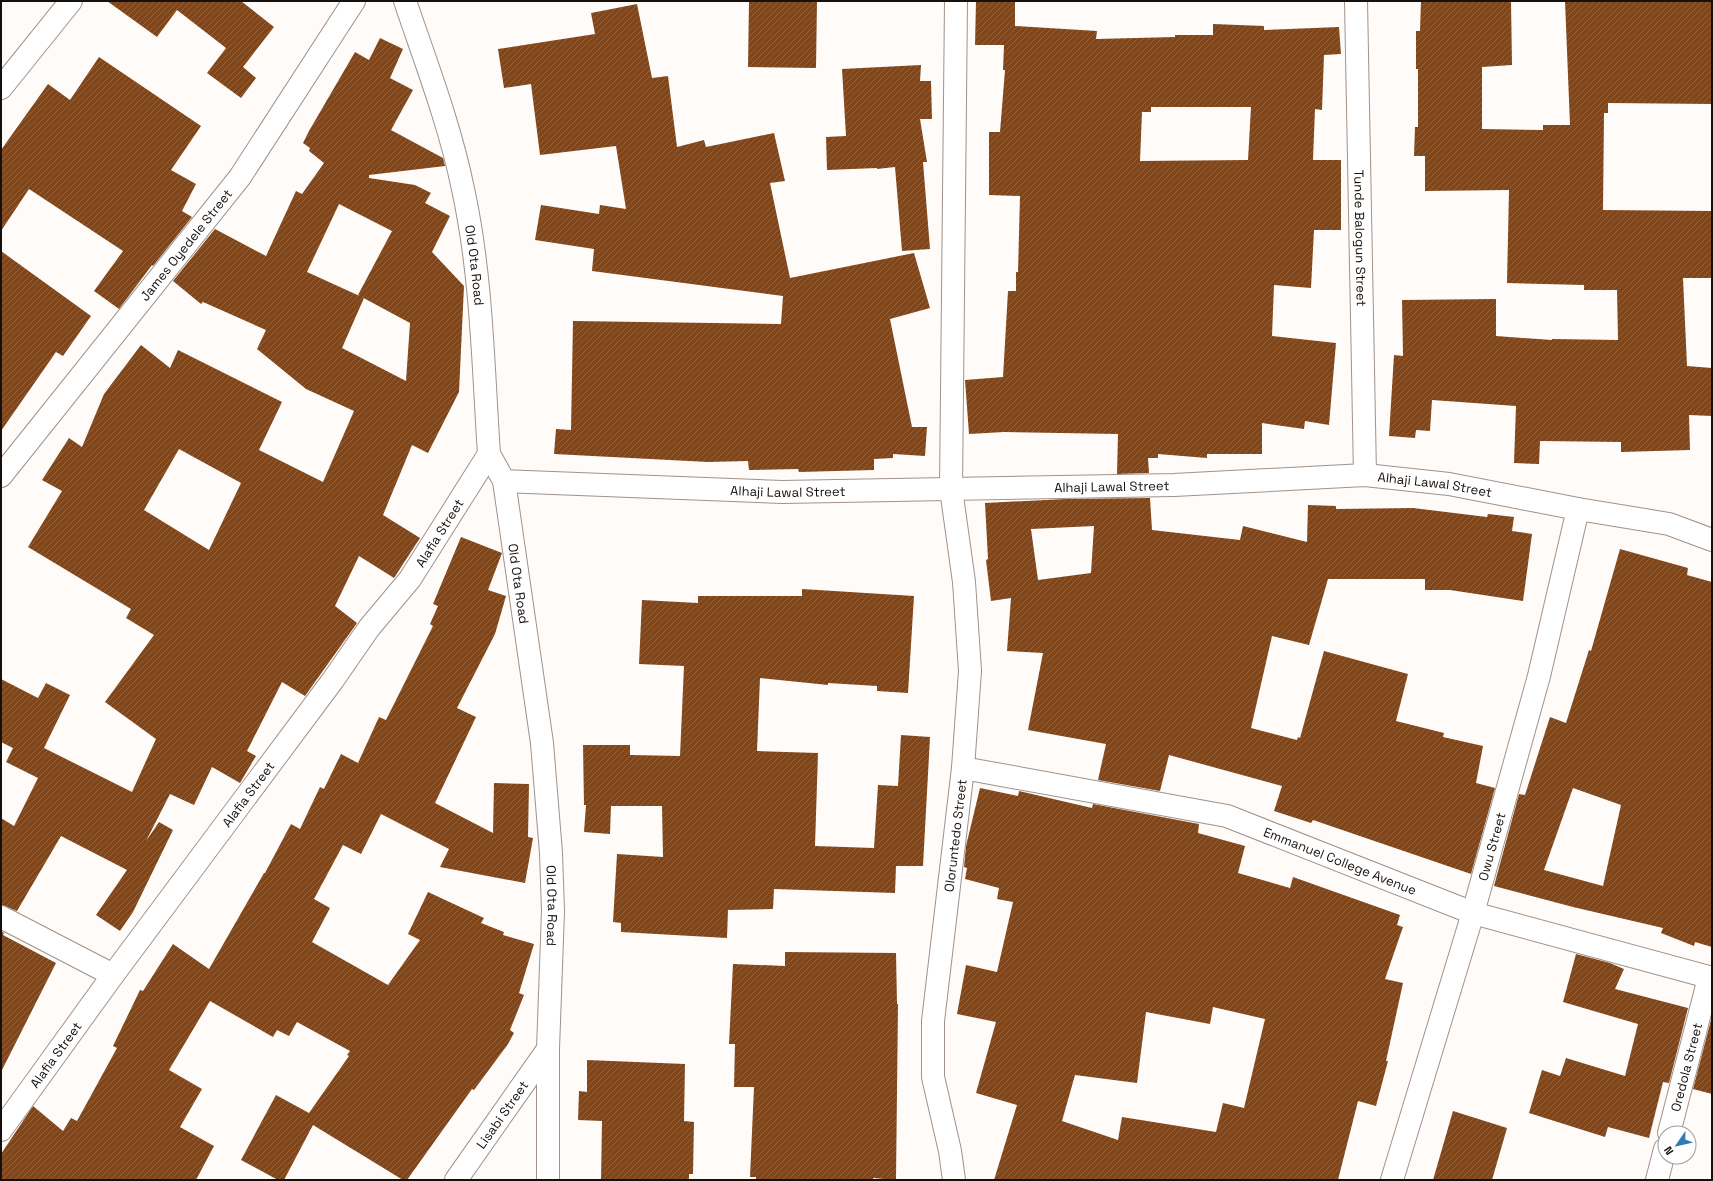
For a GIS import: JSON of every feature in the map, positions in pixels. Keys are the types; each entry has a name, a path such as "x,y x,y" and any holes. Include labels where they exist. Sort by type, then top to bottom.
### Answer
{"street":[{"path":"1,88 71,1"},
{"name":"James Oyedele Street","path":"1,476 240,177 354,1"},
{"name":"Old Ota Road","path":"405,1 448,131 463,189 476,264 489,454 504,481 542,743 551,853 553,911 548,1049 548,1180"},
{"name":"Oloruntedo Street","path":"954,1180 950,1151 933,1077 933,1021 963,768 970,671 964,582 951,488 956,1"},
{"name":"Tunde Balogun Street","path":"1356,1 1365,475"},
{"name":"Alafia Street","path":"1,1130 113,975 333,680 369,628 410,579 489,454"},
{"name":"Alhaji Lawal Street","path":"504,481 782,492 1174,485 1365,475 1449,484 1578,509 1669,524 1712,540"},
{"name":"Owu Street","path":"1392,1180 1473,913 1539,676 1578,509"},
{"name":"Emmanuel College Avenue","path":"963,768 1227,816 1473,913 1711,978"},
{"path":"1,917 113,975"},
{"name":"Oredola Street","path":"1671,1125 1711,978"},
{"name":"Lisabi Street","path":"456,1180 548,1049"},
{"path":"1657,1180 1661,1165"}],"building":[{"path":"107,1 241,1 274,27 243,67 256,78 241,98 207,73 226,48 177,10 157,37"},
{"path":"749,1 817,1 816,68 748,67"},
{"path":"976,1 1015,1 1015,26 1097,31 1096,39 1175,37 1175,35 1213,35 1213,24 1264,26 1264,30 1339,27 1341,54 1324,55 1322,110 1315,109 1313,160 1341,160 1341,230 1314,230 1311,288 1274,285 1272,336 1336,343 1329,425 1305,421 1304,429 1262,423 1262,454 1207,454 1207,458 1158,454 1158,458 1148,458 1149,473 1117,474 1118,434 1004,432 969,434 965,380 1003,377 1008,291 1016,291 1016,272 1018,272 1020,196 989,195 989,132 1000,132 1005,70 1003,70 1004,45 975,45","holes":["1151,107 1251,107 1248,160 1140,161 1142,112 1151,112"]},
{"path":"1421,1 1511,1 1512,65 1482,67 1482,129 1543,130 1543,125 1570,125 1565,1 1712,1 1712,104 1608,103 1608,113 1604,113 1603,210 1712,211 1712,278 1683,278 1687,366 1712,368 1712,416 1689,415 1690,450 1621,452 1621,442 1540,441 1539,464 1514,463 1516,406 1432,400 1430,431 1416,430 1415,438 1389,436 1394,355 1403,356 1402,300 1496,299 1496,336 1552,340 1618,340 1617,290 1584,290 1584,285 1507,283 1509,190 1425,191 1425,156 1414,156 1415,127 1418,127 1418,69 1416,69 1416,31 1420,31"},
{"path":"637,4 652,78 668,76 677,147 704,140 706,147 774,133 785,181 770,183 790,278 914,253 930,308 890,319 912,427 927,427 925,456 893,454 893,458 874,459 874,470 799,472 798,469 749,470 748,461 708,462 554,454 556,429 571,430 573,321 781,324 783,296 592,271 594,249 535,240 541,205 599,214 600,205 626,209 616,146 540,155 531,84 504,88 498,49 595,34 591,13"},
{"path":"380,38 403,49 390,78 413,90 391,130 443,158 445,166 369,175 369,178 415,185 431,193 425,203 450,216 432,252 464,286 459,392 428,453 412,445 383,515 420,538 394,578 359,556 335,606 357,623 305,696 282,682 247,751 256,756 240,783 212,767 194,805 170,794 146,841 159,822 173,830 133,912 120,931 96,915 127,870 61,836 17,911 1,905 1,818 14,826 38,778 6,762 13,748 1,742 1,679 38,698 46,683 70,695 44,748 132,792 156,739 105,702 154,635 126,618 131,609 28,547 62,491 42,480 69,438 82,447 104,394 141,345 170,368 178,350 282,402 259,450 323,482 354,411 306,389 257,349 266,330 203,302 201,304 173,281 215,229 266,256 296,191 302,194 324,163 309,151 310,148 303,143 309,131 355,52 369,60","holes":["339,204 392,231 358,295 361,297 307,272","364,298 410,323 406,381 342,348","179,449 241,483 209,550 144,510"]},
{"path":"99,57 201,126 171,170 196,184 182,211 192,217 153,266 152,265 119,309 94,291 123,251 29,189 1,231 1,150 48,84 70,100"},
{"path":"921,65 920,81 931,81 932,119 920,119 927,162 923,162 930,249 902,251 895,167 877,169 827,170 826,137 846,136 842,69"},
{"path":"1,251 91,316 63,356 56,352 1,431"},
{"path":"1150,498 1152,530 1240,540 1243,526 1307,542 1308,505 1336,506 1336,509 1413,508 1487,517 1488,514 1514,517 1512,531 1532,534 1523,601 1450,590 1425,590 1425,579 1328,579 1309,645 1272,636 1251,728 1297,740 1298,737 1300,738 1324,651 1408,674 1396,721 1444,733 1443,737 1483,746 1476,783 1495,788 1471,874 1313,820 1311,823 1274,811 1282,786 1169,755 1160,791 1098,780 1106,744 1028,730 1043,653 1007,651 1011,598 991,601 986,560 988,559 985,503 1066,499","holes":["1094,526 1091,573 1038,580 1031,529"]},
{"path":"461,537 502,553 488,590 506,596 495,634 457,708 476,717 435,803 493,833 494,783 529,784 528,837 533,838 525,883 440,867 449,849 381,814 361,854 343,845 314,899 330,908 312,942 388,985 420,940 408,934 428,892 484,918 481,923 504,932 503,935 534,944 519,993 524,995 510,1030 514,1033 508,1044 474,1090 472,1089 407,1180 403,1180 313,1125 284,1180 278,1180 241,1160 276,1095 309,1113 349,1056 347,1055 350,1051 297,1022 289,1036 277,1030 273,1037 210,1001 169,1070 202,1089 180,1127 214,1146 196,1180 1,1180 1,1154 33,1106 63,1131 71,1118 77,1121 117,1048 113,1046 140,990 143,991 173,944 209,969 265,873 291,824 300,829 320,787 324,789 341,754 358,763 379,717 386,720 433,626 430,624 438,606 433,604"},
{"path":"1620,549 1688,568 1687,575 1712,582 1712,947 1695,942 1694,946 1661,933 1663,928 1573,907 1494,886 1519,794 1525,795 1550,717 1566,723 1589,650 1591,651","holes":["1573,788 1621,805 1603,886 1544,870"]},
{"path":"802,589 914,596 908,693 877,691 877,686 828,683 828,685 760,678 757,751 818,753 815,846 874,848 878,785 898,786 901,735 930,737 923,866 896,866 895,893 774,889 773,909 728,910 727,938 621,932 621,923 613,922 617,854 663,857 662,806 611,806 610,834 584,832 586,805 584,805 583,745 630,745 630,755 680,756 684,666 639,664 642,600 698,603 698,596 802,596"},
{"path":"980,788 1018,796 1019,791 1092,808 1093,804 1199,824 1198,833 1245,846 1238,873 1290,888 1293,877 1400,915 1397,925 1403,927 1385,979 1403,983 1386,1061 1388,1061 1376,1106 1358,1101 1338,1180 994,1180 1017,1105 976,1093 996,1022 957,1014 966,965 997,972 1013,902 997,899 999,888 965,879 967,868 964,867 966,846","holes":["1213,1007 1265,1019 1244,1108 1223,1103 1216,1132 1122,1117 1118,1140 1062,1121 1075,1075 1137,1083 1146,1012 1210,1024"]},
{"path":"1,931 4,933 3,935 56,963 1,1072"},
{"path":"785,952 896,953 898,1004 896,1180 873,1178 873,1180 756,1180 756,1177 750,1177 754,1087 734,1087 735,1044 729,1044 733,964 785,966"},
{"path":"1576,954 1610,963 1624,969 1615,989 1688,1008 1669,1083 1663,1082 1649,1138 1608,1127 1605,1137 1529,1113 1542,1070 1560,1076 1566,1058 1625,1076 1638,1024 1563,1002"},
{"path":"1712,1016 1712,1094 1693,1089"},
{"path":"587,1060 685,1064 684,1121 694,1122 693,1174 689,1174 689,1180 601,1180 602,1121 578,1120 579,1091 587,1092"},
{"path":"1453,1111 1507,1128 1492,1180 1433,1180"}]}
